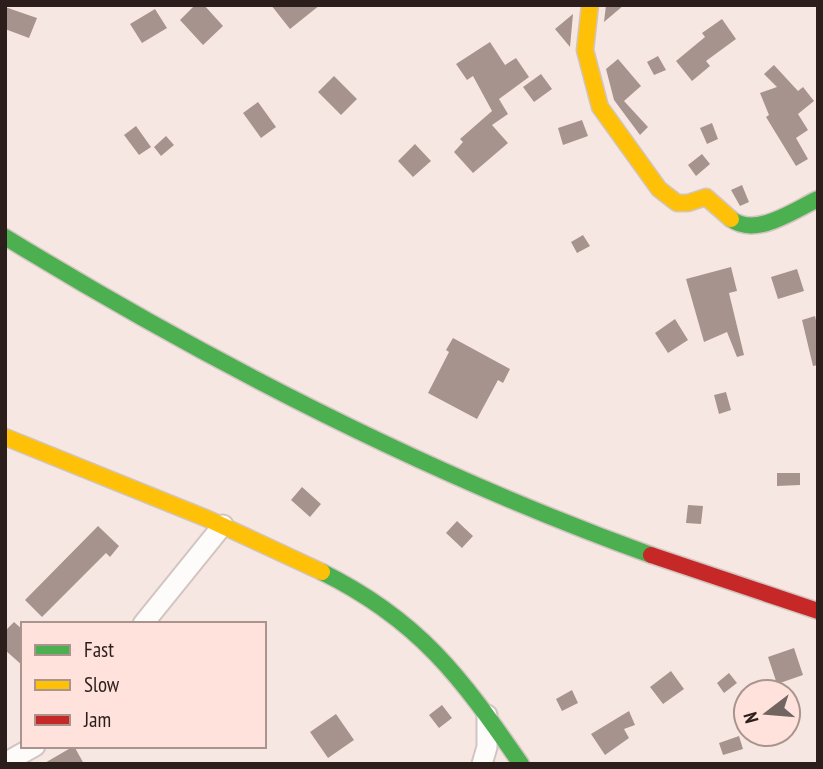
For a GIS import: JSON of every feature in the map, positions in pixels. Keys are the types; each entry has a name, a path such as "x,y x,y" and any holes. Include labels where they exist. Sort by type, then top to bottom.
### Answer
{"main road":[{"path":"590,5 585,50 600,107 659,189 677,203 688,203 706,197 714,201 739,225 750,226 818,199"},
{"path":"5,237 241,373 415,459 573,526 674,565 818,611"},
{"path":"5,437 223,525 330,575 380,604 415,632 445,662 521,764"}],"street":[{"path":"146,622 223,525"},
{"path":"482,764 487,747 487,715"},
{"path":"5,763 31,748"}],"building":[{"path":"195,5 204,5 223,26 203,45 180,20"},
{"path":"271,5 320,5 290,29"},
{"path":"606,5 624,5 604,22"},
{"path":"5,7 37,18 29,38 5,29"},
{"path":"155,9 167,28 142,43 130,24"},
{"path":"573,14 570,47 555,29"},
{"path":"722,19 736,39 706,61 710,66 692,81 676,61 705,37 702,33"},
{"path":"490,42 505,65 516,58 529,77 499,99 508,114 492,125 508,143 473,173 454,152 463,142 460,139 492,111 473,76 467,80 456,64"},
{"path":"658,56 666,70 654,75 647,62"},
{"path":"618,59 641,86 624,101 648,127 640,135 614,100 606,69"},
{"path":"774,65 798,91 803,87 814,101 798,114 808,130 796,138 808,159 796,166 766,117 769,115 760,93 777,87 764,74"},
{"path":"541,74 552,89 534,102 523,87"},
{"path":"334,76 357,99 341,115 318,92"},
{"path":"258,102 276,127 261,138 243,113"},
{"path":"582,120 588,136 563,145 558,128"},
{"path":"712,123 718,139 707,144 700,128"},
{"path":"136,126 151,147 139,155 124,135"},
{"path":"166,136 174,145 161,156 154,147"},
{"path":"415,144 431,161 413,177 398,161"},
{"path":"702,154 710,164 696,176 688,165"},
{"path":"742,185 749,202 740,206 731,190"},
{"path":"583,235 590,246 577,253 571,242"},
{"path":"731,267 737,291 729,293 744,355 737,357 727,332 704,342 686,279"},
{"path":"797,269 804,291 778,299 771,277"},
{"path":"815,316 818,329 818,365 813,366 802,320"},
{"path":"675,319 688,340 668,353 655,333"},
{"path":"453,338 510,369 503,383 498,380 477,419 428,393 449,352 446,350"},
{"path":"726,392 731,410 719,414 714,395"},
{"path":"777,473 800,473 800,485 777,486"},
{"path":"302,487 321,504 310,517 291,500"},
{"path":"688,505 703,506 701,524 686,523"},
{"path":"457,521 473,536 462,548 446,533"},
{"path":"98,526 119,546 110,557 106,553 42,617 25,600"},
{"path":"14,622 21,628 21,664 5,650 5,631"},
{"path":"794,648 803,675 775,678 768,657"},
{"path":"671,671 684,689 663,704 650,687"},
{"path":"729,673 733,678 732,687 724,693 717,683"},
{"path":"572,690 578,703 562,711 556,699"},
{"path":"442,705 452,718 439,728 429,715"},
{"path":"629,711 635,725 624,729 629,738 605,755 591,734"},
{"path":"336,714 354,740 328,758 310,732"},
{"path":"732,738 732,748 743,749 723,755 719,743"},
{"path":"75,748 84,764 43,764"}],"traffic: fast":[{"path":"731,219 741,224 763,224 818,199"},
{"path":"5,237 240,371 401,452 567,523 651,555"},
{"path":"322,572 386,610 435,653 478,704 521,764"}],"traffic: slow":[{"path":"590,5 585,50 600,107 659,189 677,203 688,203 706,197 731,219"},
{"path":"5,437 208,519 322,572"}],"traffic: jam":[{"path":"651,555 818,611"}]}
